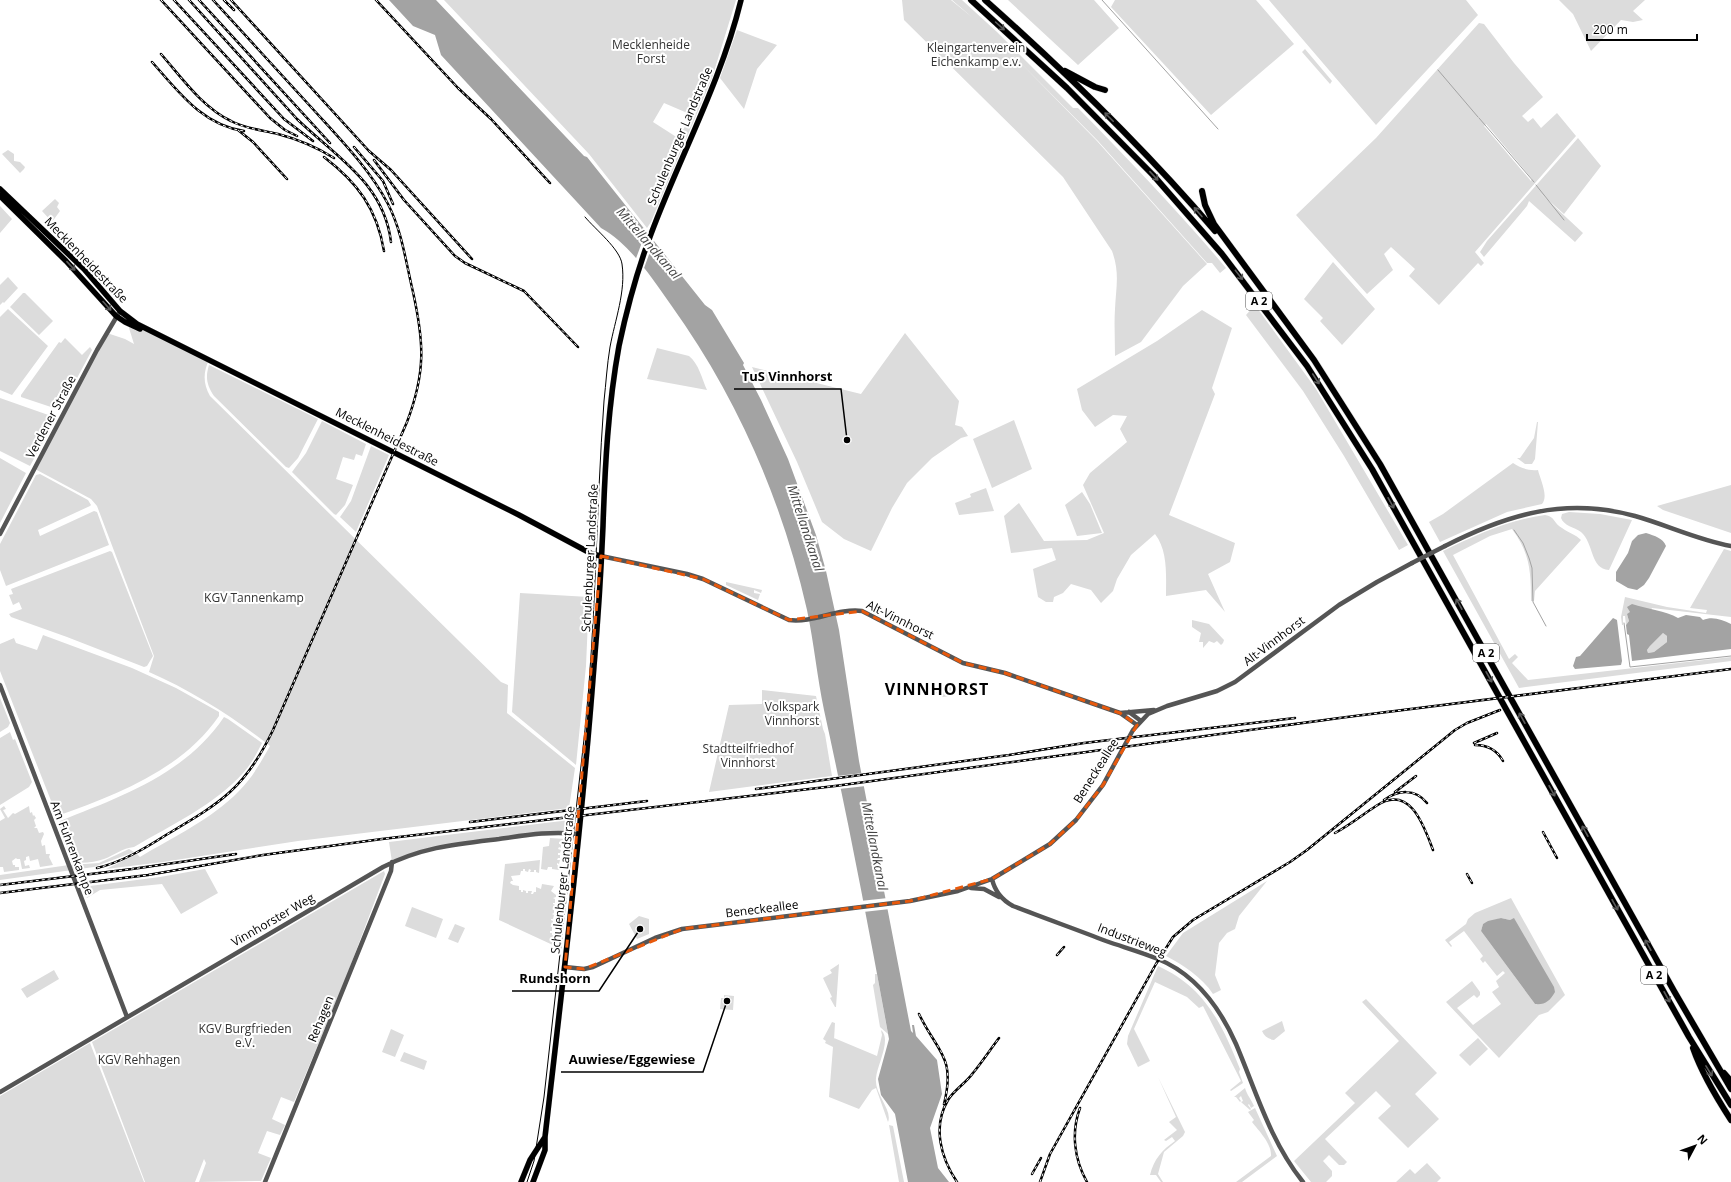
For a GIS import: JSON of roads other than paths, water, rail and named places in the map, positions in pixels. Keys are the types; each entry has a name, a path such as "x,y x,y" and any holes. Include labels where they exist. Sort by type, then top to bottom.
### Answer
{"highway":[{"name":"A 2","path":"971,0 1061,83 1153,175 1222,254 1307,366 1376,476 1681,1023 1731,1105"},
{"name":"A 2","path":"985,0 1054,63 1159,169 1242,263 1314,360 1380,464 1690,1020 1731,1089"},
{"path":"1054,63 1076,77 1095,87 1105,90"},
{"path":"1202,191 1205,205 1214,224 1242,263"},
{"path":"1689,1037 1698,1062 1715,1095 1731,1120"},
{"path":"1710,1054 1731,1081"}],"main road":[{"name":"Schulenburger Landstraße","path":"533,1182 546,1146 545,1137 565,967 594,668 610,407 620,346 639,269 652,232 716,79 732,34 741,0"},
{"name":"Mecklenheidestraße","path":"0,189 64,249 118,313"},
{"name":"Mecklenheidestraße","path":"0,196 54,248 129,325 163,337 519,515 592,554 601,556"},
{"path":"21,216 22,209"},
{"path":"54,248 64,249"},
{"name":"Schulenburger Landstraße","path":"521,1182 530,1160 545,1137"}],"street":[{"name":"Verdener Straße","path":"0,534 118,313"},
{"name":"Alt-Vinnhorst","path":"1120,713 1155,710 1217,691 1235,682 1339,605 1377,582 1485,526 1514,517 1553,508 1578,507 1605,510 1635,516 1704,539 1731,546"},
{"name":"Alt-Vinnhorst","path":"601,556 693,576 711,582 784,619 796,621 854,610 862,611 963,663 1005,673 1120,713 1139,723 1155,710"},
{"name":"Am Fuhrenkampe","path":"0,685 127,1017"},
{"path":"1128,712 1139,723"},
{"name":"Beneckeallee","path":"565,967 593,967 655,938 682,930 894,903 968,888 992,879 1050,844 1076,820 1102,785 1139,723"},
{"name":"Vinnhorster Weg","path":"0,1092 392,862 414,853 446,846 552,832 578,834"},
{"name":"Rehagen","path":"265,1182 388,878 392,862"},
{"path":"992,879 995,890 1003,900"},
{"name":"Beneckeallee","path":"968,888 984,889 1003,900"},
{"name":"Industrieweg","path":"1003,900 1013,906 1159,960 1178,971 1198,986 1223,1018 1235,1042 1275,1140 1285,1158 1303,1182"}],"water":[{"name":"Mittellandkanal","path":"389,0 436,0 584,156 587,157 705,305 712,310 744,363 743,365 788,459 816,535 826,571 839,630 859,761 911,1031 913,1033 912,1025 914,1025 916,1036 937,1060 942,1094 930,1128 938,1168 949,1182 908,1182 895,1114 881,1095 878,1079 889,1039 858,874 822,698 807,610 797,569 770,489 736,413 717,376 695,340 640,262 622,243 601,228 441,55 435,35 413,26"},
{"path":"1646,533 1661,539 1666,546 1644,585 1637,590 1628,588 1616,581 1616,572 1628,553 1632,541 1638,535"},
{"path":"1632,604 1678,618 1686,615 1700,617 1703,620 1714,618 1724,621 1731,624 1731,649 1632,661 1629,635 1627,634 1626,625 1629,621 1627,614 1630,612 1627,607","holes":["1663,633 1667,636 1667,642 1654,652 1648,653 1647,650"]},
{"path":"1613,618 1617,620 1622,661 1621,665 1575,669 1573,666 1576,657 1580,656"},
{"path":"1501,918 1510,920 1514,918 1554,987 1555,992 1547,1002 1535,1004 1481,931 1483,924 1488,921"}],"waterway":[{"path":"1102,0 1218,129"},
{"path":"1438,70 1478,117"},
{"path":"1479,118 1534,182"},
{"path":"1536,185 1564,220"},
{"path":"1514,530 1523,543 1529,558 1532,568 1533,602 1546,626"},
{"path":"1624,623 1630,667 1731,656"}],"tram line":[{"path":"527,1182 534,1161 544,1097 585,730 594,607 604,401 610,347 623,285 622,264 617,252 585,217"}],"railway":[{"path":"161,0 270,118 285,130 297,136"},
{"path":"174,0 284,119 313,141"},
{"path":"189,0 297,119 342,159 368,187 379,203 387,221 391,242"},
{"path":"199,0 330,143"},
{"path":"97,868 133,854 202,813 229,793 252,767 273,730 407,422 418,388 421,342 417,310 397,225 388,204 372,178 353,154 213,0"},
{"path":"224,0 234,10"},
{"path":"231,0 369,151 391,170 472,259"},
{"path":"376,0 458,88 491,119 550,183"},
{"path":"161,54 193,91 221,115 242,126 278,134 300,141 334,158"},
{"path":"152,62 181,95 203,114 229,128 244,131"},
{"path":"238,130 253,142 287,179"},
{"path":"354,147 383,181 393,204"},
{"path":"324,157 347,177 364,198 376,222 384,251"},
{"path":"374,160 404,200 455,256 465,263 524,291 578,347"},
{"path":"0,893 148,875 263,855 382,839 835,786 1347,717 1731,669"},
{"path":"1040,1182 1050,1154 1156,964 1173,937 1193,920 1290,862 1307,850 1455,730 1467,723 1500,710"},
{"path":"756,789 1009,755 1084,743 1295,718"},
{"path":"1474,743 1497,733"},
{"path":"1475,745 1492,749 1503,761"},
{"path":"1395,792 1416,776"},
{"path":"1384,800 1395,794 1406,792 1417,795 1427,803"},
{"path":"1335,833 1376,806 1388,800 1398,800 1407,803 1414,810 1420,819 1433,850"},
{"path":"470,822 647,801"},
{"path":"1543,832 1557,858"},
{"path":"0,885 132,869 236,854"},
{"path":"1467,874 1472,883"},
{"path":"1057,955 1064,947"},
{"path":"919,1014 943,1055 946,1064 948,1075 944,1104"},
{"path":"957,1182 951,1173 940,1142 940,1121 943,1110 951,1096 980,1065 999,1038"},
{"path":"1080,1108 1075,1126 1075,1145 1079,1164 1087,1182"},
{"path":"1032,1174 1041,1158"}],"place":[{"name":"TuS Vinnhorst","path":"847,440"},
{"name":"Rundshorn","path":"640,929"},
{"name":"Auwiese/Eggewiese","path":"727,1001"}],"district":[{"name":"VINNHORST","path":"937,689"}],"park label":[{"name":"Mecklenheide Forst","path":"651,52"},
{"name":"Kleingartenverein Eichenkamp e.v.","path":"976,55"},
{"name":"KGV Tannenkamp","path":"254,598"},
{"name":"Volkspark Vinnhorst","path":"792,714"},
{"name":"Stadtteilfriedhof Vinnhorst","path":"748,756"},
{"name":"KGV Burgfrieden e.V.","path":"245,1036"},
{"name":"KGV Rehhagen","path":"139,1060"}]}
